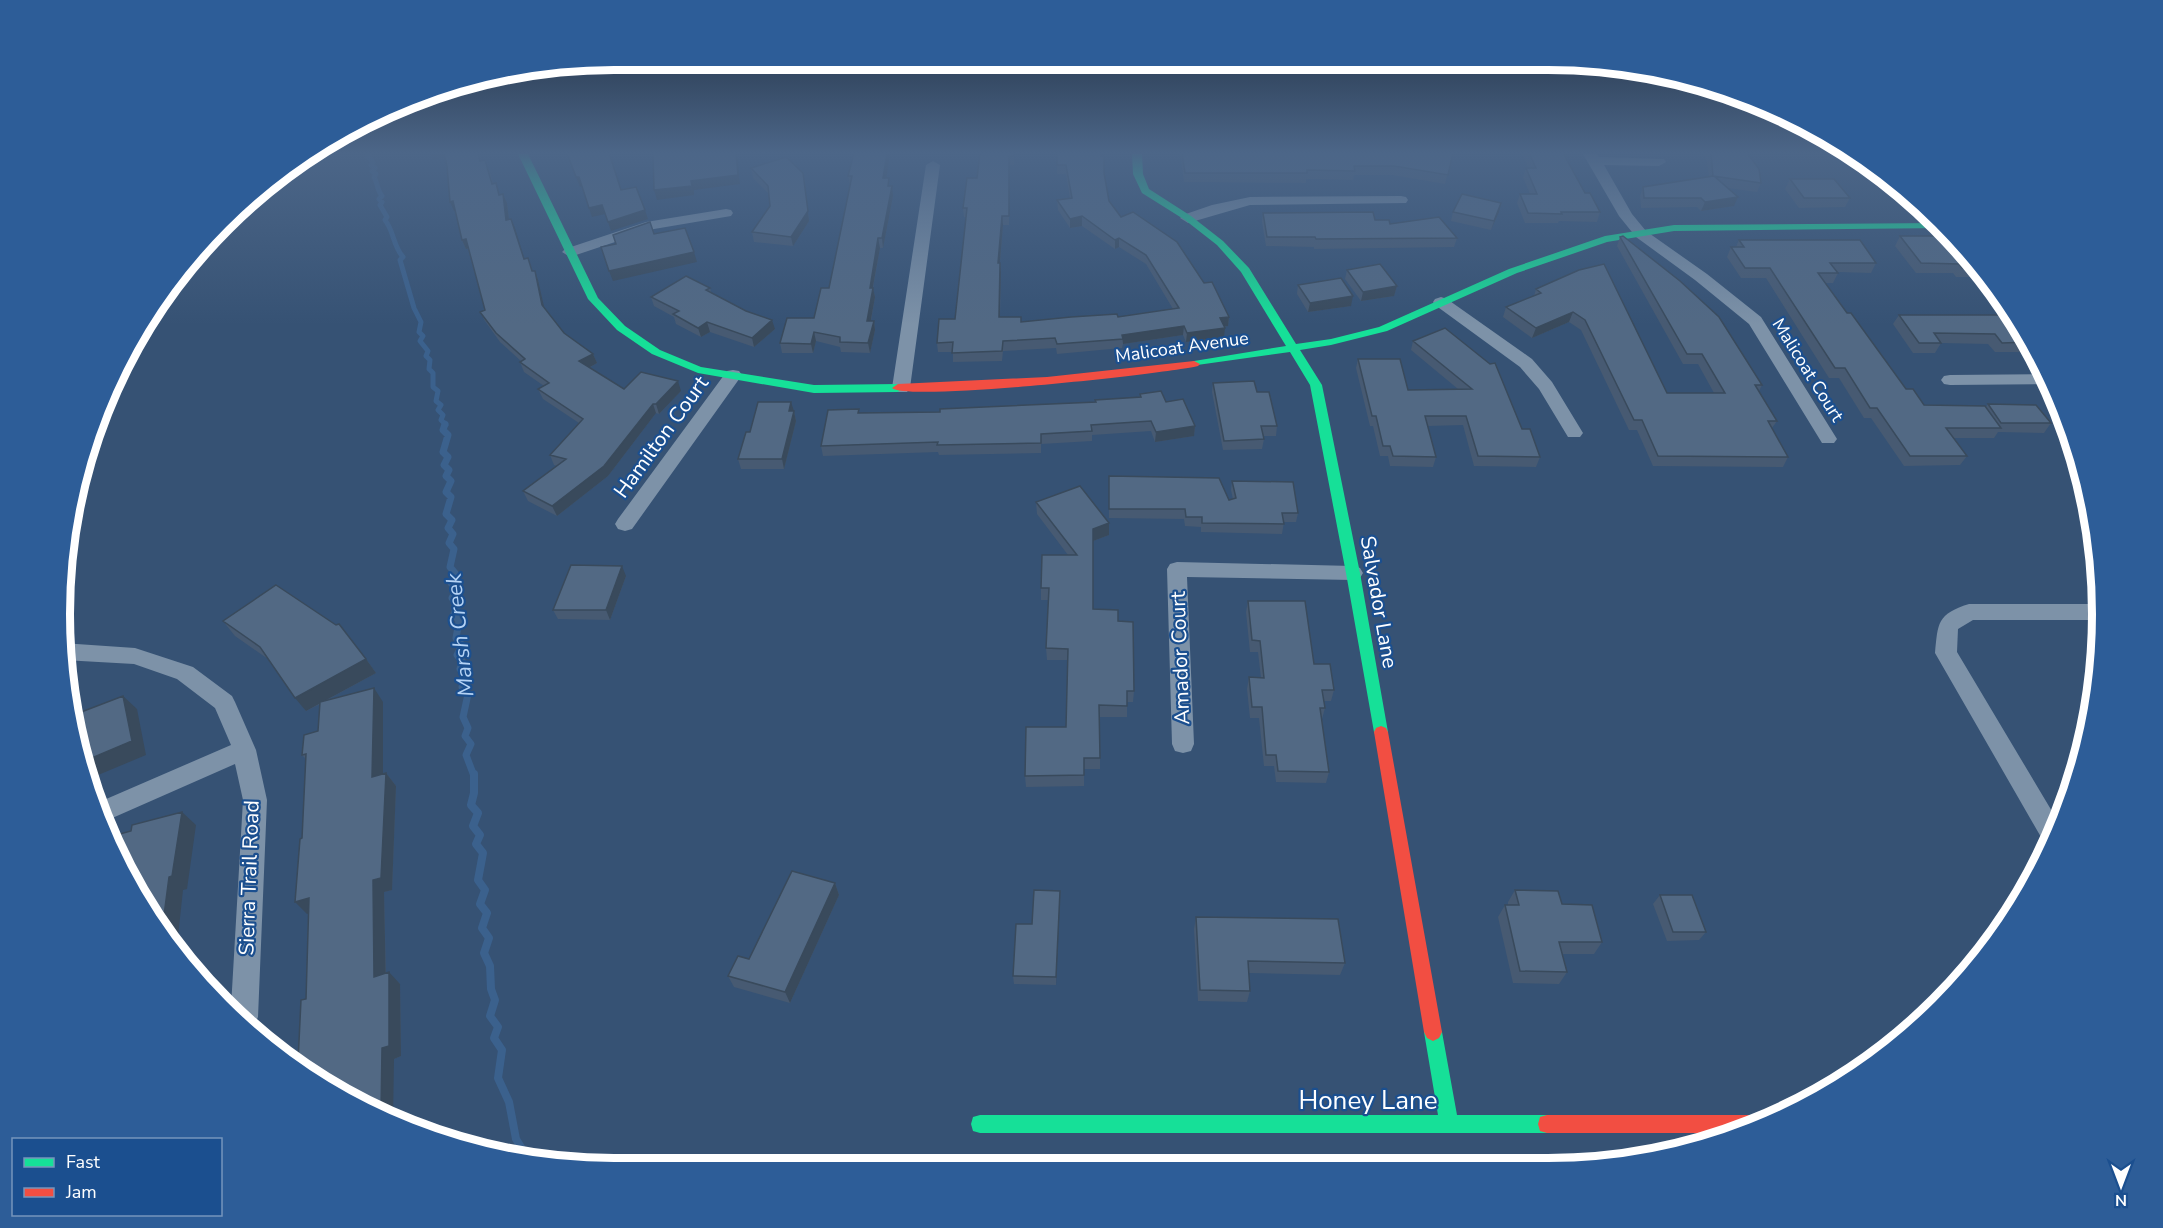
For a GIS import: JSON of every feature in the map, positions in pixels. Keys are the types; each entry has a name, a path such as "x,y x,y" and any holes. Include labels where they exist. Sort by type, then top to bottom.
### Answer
{"street":[{"name":"Malicoat Avenue","path":"551,211 593,299 621,328 656,352 698,369 814,389 949,388 1079,379 1293,348 1383,329 1533,264 1605,240 1674,228 1929,226"},
{"path":"902,388 927,211"},
{"name":"Salvador Lane","path":"1177,211 1220,243 1245,270 1316,385 1353,573 1449,1124"},
{"path":"1188,218 1207,211"},
{"name":"Malicoat Court","path":"1623,211 1641,234 1701,277 1755,321 1828,439"},
{"path":"570,252 651,225 726,213"},
{"path":"1441,302 1526,363 1546,386 1574,433"},
{"name":"Hamilton Court","path":"625,524 733,375"},
{"path":"1950,380 2038,379"},
{"name":"Amador Court","path":"1184,744 1177,569 1353,573"},
{"path":"2049,827 1946,653 1948,625 1969,612 2092,612"},
{"name":"Sierra Trail Road","path":"72,652 135,656 185,674 224,702 244,750 255,800 244,1012"},
{"path":"107,809 244,750"},
{"name":"Honey Lane","path":"980,1124 1734,1125"}],"building":[{"path":"455,211 505,211 506,220 511,219 524,259 528,258 532,271 535,271 542,305 564,333 593,354 579,361 624,389 641,372 678,381 656,404 653,404 604,466 552,506 523,491 566,459 550,455 583,419 538,389 549,383 520,362 525,359 496,333 480,312 485,310 466,239 462,240"},
{"path":"604,211 641,211 608,222"},
{"path":"766,211 808,211 791,237 752,232"},
{"path":"845,211 887,211 882,238 878,238 870,288 873,288 867,321 874,321 868,343 840,342 840,337 814,332 811,344 780,343 787,318 814,318 821,288 829,288"},
{"path":"967,211 1009,211 1009,216 1002,216 998,263 1000,263 999,317 1021,317 1021,322 1117,314 1118,317 1179,308 1146,255 1119,238 1115,240 1082,216 1070,219 1065,211 1117,211 1121,217 1133,212 1177,242 1204,283 1212,282 1229,317 1220,318 1225,328 1187,333 1184,326 1122,335 1123,339 1057,344 1055,338 1003,341 1002,351 952,353 953,342 937,343 939,319 955,319"},
{"path":"1453,211 1498,211 1494,221"},
{"path":"1527,211 1600,212 1561,212 1562,214"},
{"path":"1373,212 1375,220 1389,220 1390,224 1439,217 1457,238 1267,237 1263,213"},
{"path":"650,222 654,234 685,228 694,252 609,271 601,247 616,244 613,235"},
{"path":"1623,236 1680,281 1719,317 1762,385 1755,385 1777,421 1768,421 1788,457 1658,456 1642,420 1634,420 1585,320 1573,312 1536,328 1506,307 1541,293 1536,289 1579,270 1604,264 1667,393 1725,393 1702,354 1687,354 1620,237"},
{"path":"1900,236 1939,236 1968,268 1962,268 1959,264 1921,263"},
{"path":"1739,240 1860,240 1876,263 1830,263 1838,273 1818,273 1847,313 1851,313 1906,389 1913,389 1924,405 1985,406 2001,428 1946,428 1967,456 1910,456 1877,408 1870,408 1845,368 1835,368 1770,268 1745,268 1731,247 1744,247"},
{"path":"1380,264 1397,286 1363,292 1347,270"},
{"path":"686,276 710,288 706,290 746,311 772,320 752,338 707,322 698,328 673,314 679,311 651,297"},
{"path":"1341,278 1353,296 1310,303 1298,285"},
{"path":"1899,315 2000,315 2005,318 2020,342 2002,343 1995,334 1934,333 1941,343 1919,343"},
{"path":"1445,328 1490,364 1495,363 1522,429 1530,429 1540,457 1478,456 1466,416 1425,416 1436,457 1393,456 1390,446 1383,446 1376,416 1372,416 1358,359 1400,359 1408,390 1472,389 1413,341"},
{"path":"1254,381 1257,392 1269,392 1277,426 1261,426 1264,439 1224,441 1213,383"},
{"path":"1161,391 1166,402 1183,399 1195,426 1156,432 1151,421 1091,425 1092,431 1041,434 1041,443 937,445 938,442 821,446 828,410 859,409 858,413 940,412 940,409 1096,402 1095,400 1141,397 1140,394"},
{"path":"758,402 791,402 789,411 794,411 782,459 738,459 746,432 750,432"},
{"path":"1988,404 2036,405 2051,423 2001,423"},
{"path":"1109,476 1219,478 1229,500 1236,498 1232,481 1293,482 1298,513 1282,513 1284,524 1202,523 1202,517 1186,517 1185,509 1109,509"},
{"path":"1080,486 1109,523 1093,529 1093,609 1118,610 1118,621 1133,622 1134,691 1127,691 1127,706 1099,705 1100,758 1084,758 1084,775 1025,776 1026,727 1066,727 1068,649 1046,648 1049,588 1041,588 1042,555 1077,555 1036,502"},
{"path":"571,565 622,566 606,610 553,610"},
{"path":"276,585 336,625 339,624 366,659 295,698 260,647 223,621"},
{"path":"1248,601 1305,601 1314,664 1330,664 1334,690 1322,690 1325,708 1320,708 1329,772 1278,771 1276,755 1266,755 1262,707 1252,707 1249,677 1264,678 1260,641 1252,640"},
{"path":"374,688 372,777 386,773 381,878 373,880 374,977 389,972 389,1046 382,1048 381,1104 342,1085 298,1056 301,1000 306,999 309,898 295,902 300,839 302,838 306,754 302,755 304,735 318,731 320,702"},
{"path":"123,696 132,741 90,759 80,713"},
{"path":"182,812 164,918 143,886 118,835 131,831 132,825"},
{"path":"792,871 835,883 785,992 728,976 738,956 749,959"},
{"path":"1034,890 1060,891 1056,977 1013,976 1016,924 1032,924"},
{"path":"1515,890 1558,891 1562,904 1592,905 1602,942 1559,942 1567,972 1520,971 1505,905 1519,905"},
{"path":"1660,895 1692,895 1706,932 1673,932"},
{"path":"1196,917 1338,919 1345,963 1248,961 1250,991 1200,990"}],"waterway":[{"name":"Marsh Creek","path":"384,211 387,217 385,220 403,257 400,260 414,308 421,322 419,332 423,336 420,341 428,351 426,356 430,360 429,369 433,373 433,387 438,391 436,401 441,405 438,410 443,415 441,420 445,424"},
{"name":"Marsh Creek","path":"445,424 443,430 448,435 443,452 448,457 444,465 449,470 446,476 451,481 446,492 451,497 446,514 452,520 448,528 453,534 449,543 454,549 450,567 455,573 451,583 457,589 452,598 458,605 454,614 459,621 456,638 462,645 457,655 463,662 460,669 467,676 462,687 468,694 463,717 468,728 465,736 471,744 466,755 474,776"},
{"name":"Marsh Creek","path":"474,776 471,805 478,813 473,826 480,835 476,844 483,853 478,880 485,890 480,904 487,913 482,928 489,938 484,953 490,966 491,989 495,1000 490,1016 498,1027 494,1038 502,1050 498,1078 509,1102 516,1139 522,1149"}],"traffic: fast":[{"path":"551,211 593,299 621,328 656,352 698,370 814,389 898,388"},
{"path":"1177,211 1220,243 1245,270 1316,385 1381,732"},
{"path":"1194,364 1331,342 1383,329 1513,271 1605,239 1674,228 1929,226"},
{"path":"1433,1032 1449,1124"},
{"path":"980,1124 1547,1124"}],"traffic: jam":[{"path":"898,388 1047,381 1194,364"},
{"path":"1381,732 1433,1032"},
{"path":"1547,1124 1737,1124"}]}
